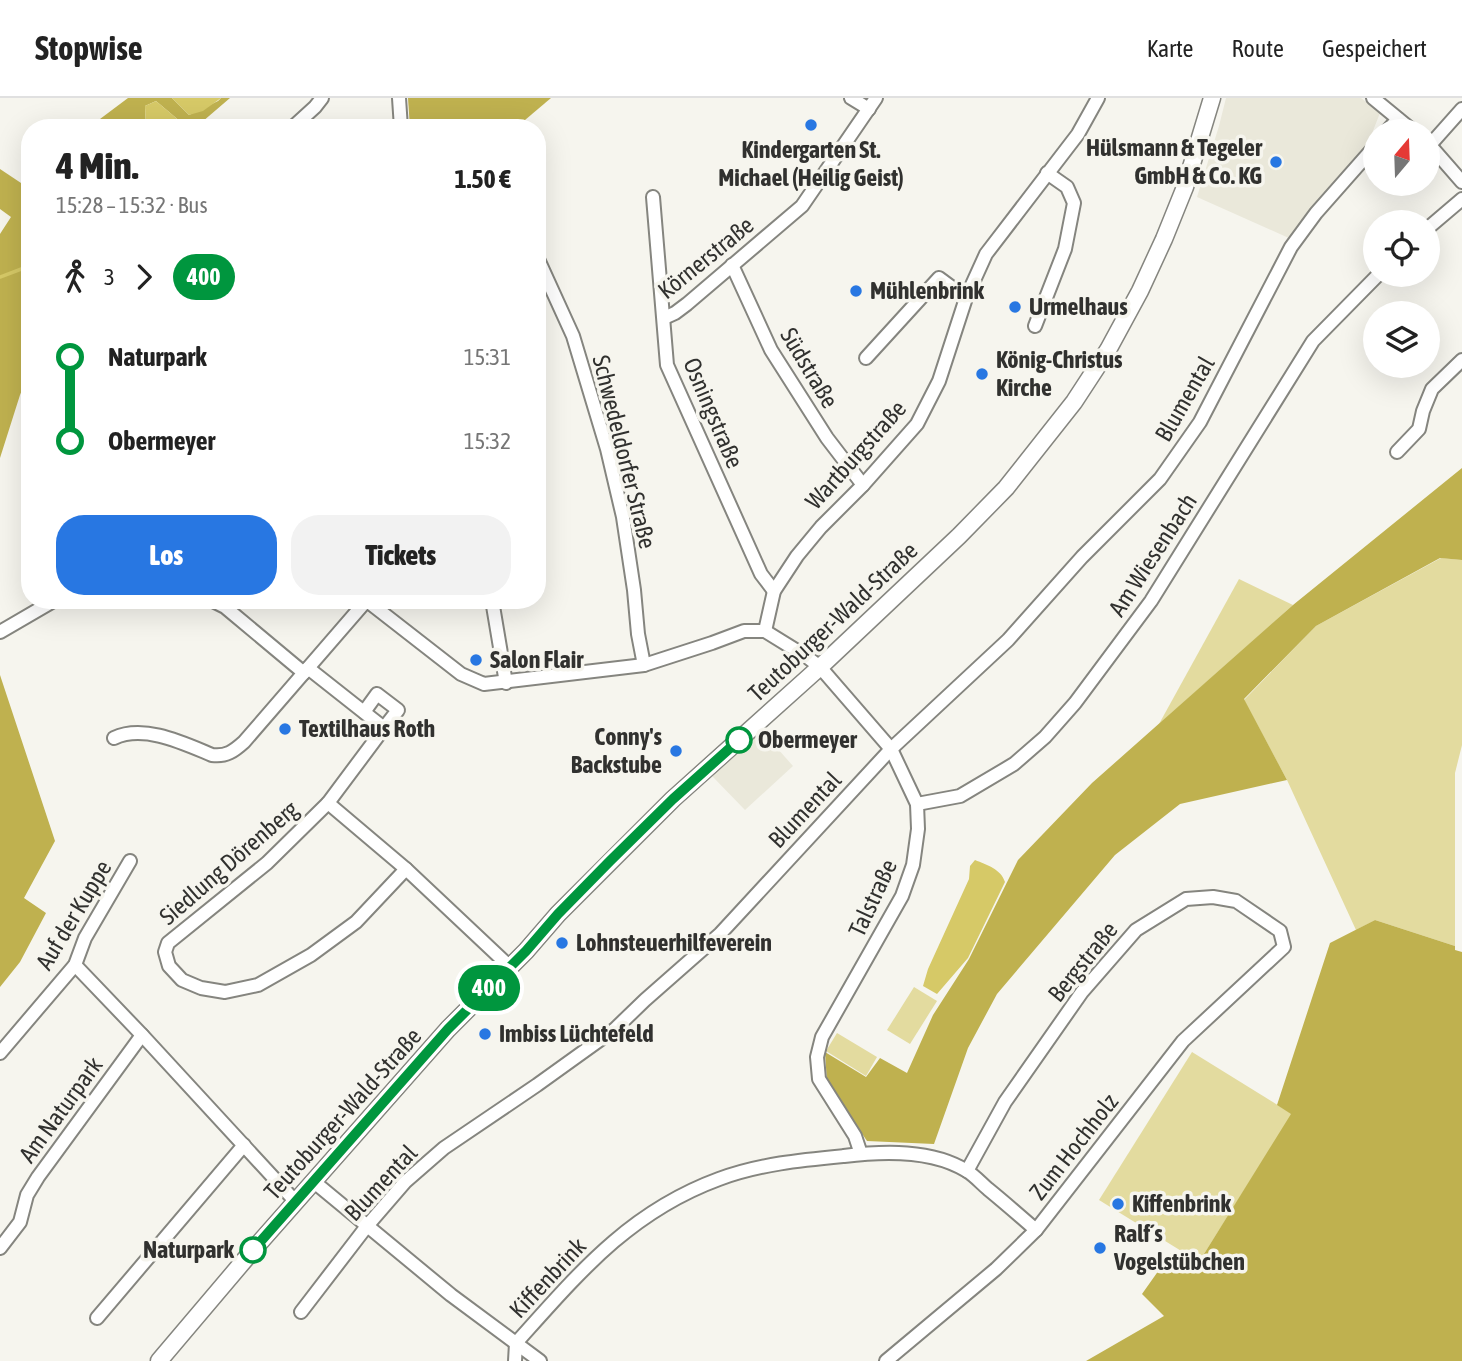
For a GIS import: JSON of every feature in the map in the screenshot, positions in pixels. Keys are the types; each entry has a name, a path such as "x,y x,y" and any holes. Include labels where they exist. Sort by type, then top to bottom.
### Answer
{"main road":[{"name":"Teutoburger-Wald-Straße","path":"159,1361 295,1201 448,1029 526,951 558,914 673,799 820,667 1006,488 1074,402 1108,350 1140,291 1164,239 1192,166 1212,98"}],"street":[{"path":"302,119 322,98"},
{"path":"398,98 400,119"},
{"path":"851,98 872,103"},
{"name":"Wartburgstraße","path":"765,631 774,591 797,556 917,424 939,381 966,298 986,254 1078,134 1098,98"},
{"path":"1374,98 1398,119"},
{"name":"Körnerstraße","path":"664,318 687,304 802,206 872,103"},
{"path":"1440,132 1462,109"},
{"path":"1440,157 1462,182"},
{"name":"Blumental","path":"301,1312 405,1182 444,1148 615,1029 720,934 891,749 1008,640 1082,557 1160,479 1200,422 1291,247 1316,213 1363,160"},
{"path":"1035,327 1065,249 1074,203 1067,187 1047,173"},
{"name":"Osningstraße","path":"653,197 667,365 761,574 774,591"},
{"path":"1440,218 1462,199"},
{"name":"Südstraße","path":"732,265 771,350 827,438 863,485"},
{"name":"Schwedeldorfer Straße","path":"546,277 573,336 607,449 623,517 644,665"},
{"path":"866,358 939,278 966,298"},
{"name":"Am Wiesenbach","path":"917,804 960,796 1014,764 1045,737 1075,703 1151,601 1313,341 1366,287"},
{"path":"1396,452 1419,429 1423,411 1433,389 1462,360"},
{"path":"0,632 40,609"},
{"path":"228,609 306,670 384,727 397,709 377,694 364,712"},
{"path":"114,738 122,734 147,734 179,741 212,755 224,756 236,750 358,609"},
{"path":"378,609 461,674 484,684 644,665 744,631 765,631"},
{"path":"494,609 506,683"},
{"name":"Talstraße","path":"765,631 820,667 891,749 917,804 918,829 913,865 902,896 821,1037 817,1057 819,1079 855,1136 861,1154"},
{"name":"Siedlung Dörenberg","path":"384,727 328,803 267,863 169,943 164,952 169,966 182,979 201,988 225,992 258,985 311,956 356,922 406,869"},
{"name":"Siedlung Dörenberg","path":"328,803 406,869 509,966"},
{"name":"Auf der Kuppe","path":"0,1053 75,965 85,938 130,861"},
{"name":"Bergstraße","path":"967,1171 1005,1102 1082,992 1136,930 1186,899 1213,897 1236,901 1280,931 1284,947"},
{"name":"Zum Hochholz","path":"886,1361 996,1269 1036,1230 1183,1041 1284,947"},
{"path":"75,965 295,1201"},
{"name":"Am Naturpark","path":"0,1248 20,1222 27,1195 38,1177 142,1035"},
{"path":"97,1318 244,1145"},
{"name":"Kiffenbrink","path":"313,1181 451,1295 516,1343 600,1252 645,1216 672,1200 719,1179 756,1168 861,1154 901,1153 936,1158 967,1171 1036,1230"},
{"path":"515,1361 516,1343"},
{"path":"516,1343 540,1361"}],"shaded area":[{"path":"128,98 172,98 189,115 221,98 230,98 206,119 177,119 156,101 145,106 146,119 100,119"},
{"path":"172,98 221,98 203,111 189,115"},
{"path":"408,98 551,98 526,119 409,119"},
{"path":"1226,98 1361,98 1380,113 1378,119 1363,119 1363,151 1291,239 1197,197"},
{"path":"156,101 177,119 146,119 145,106"},
{"path":"0,169 21,183 21,392 0,458 0,234 11,217 0,209"},
{"path":"1462,468 1462,560 1440,558 1316,626 1244,699 1287,780 1180,804 1115,855 997,994 968,1048 934,1144 867,1141 827,1082 825,1052 866,1077 880,1058 907,1073 933,1015 969,959 1018,860 1092,783 1293,605"},
{"path":"1441,558 1462,560 1462,745 1455,773 1455,946 1375,920 1356,930 1287,780 1244,700 1316,626"},
{"path":"1239,579 1293,605 1159,724"},
{"path":"0,675 55,841 24,898 46,913 20,962 0,987"},
{"path":"762,731 793,766 745,810 712,776"},
{"path":"975,860 997,871 1005,882 968,958 937,994 923,986 928,969 969,879 970,866"},
{"path":"1375,920 1455,946 1455,950 1462,952 1462,1361 1086,1361 1164,1316 1142,1294 1171,1253 1199,1262 1291,1114 1277,1105 1330,943"},
{"path":"914,987 937,1001 910,1044 887,1030"},
{"path":"837,1033 877,1057 866,1076 826,1051"},
{"path":"1192,1052 1292,1114 1199,1262 1099,1200"}],"waterway":[{"path":"0,277 21,269"}],"bus line":[{"name":"400","path":"253,1250 448,1029 610,861 673,799 739,740"}],"place":[{"name":"Kindergarten St. Michael (Heilig Geist)","path":"811,125"},
{"name":"Hülsmann & Tegeler GmbH & Co. KG","path":"1276,162"},
{"name":"Mühlenbrink","path":"856,291"},
{"name":"Urmelhaus","path":"1015,307"},
{"name":"König-Christus Kirche","path":"982,374"},
{"name":"Salon Flair","path":"476,660"},
{"name":"Textilhaus Roth","path":"285,729"},
{"name":"Obermeyer","path":"739,740"},
{"name":"Conny's Backstube","path":"676,751"},
{"name":"Lohnsteuerhilfeverein","path":"562,943"},
{"name":"Imbiss Lüchtefeld","path":"485,1034"},
{"name":"Kiffenbrink","path":"1118,1204"},
{"name":"Ralf´s Vogelstübchen","path":"1100,1248"},
{"name":"Naturpark","path":"253,1250"}]}
